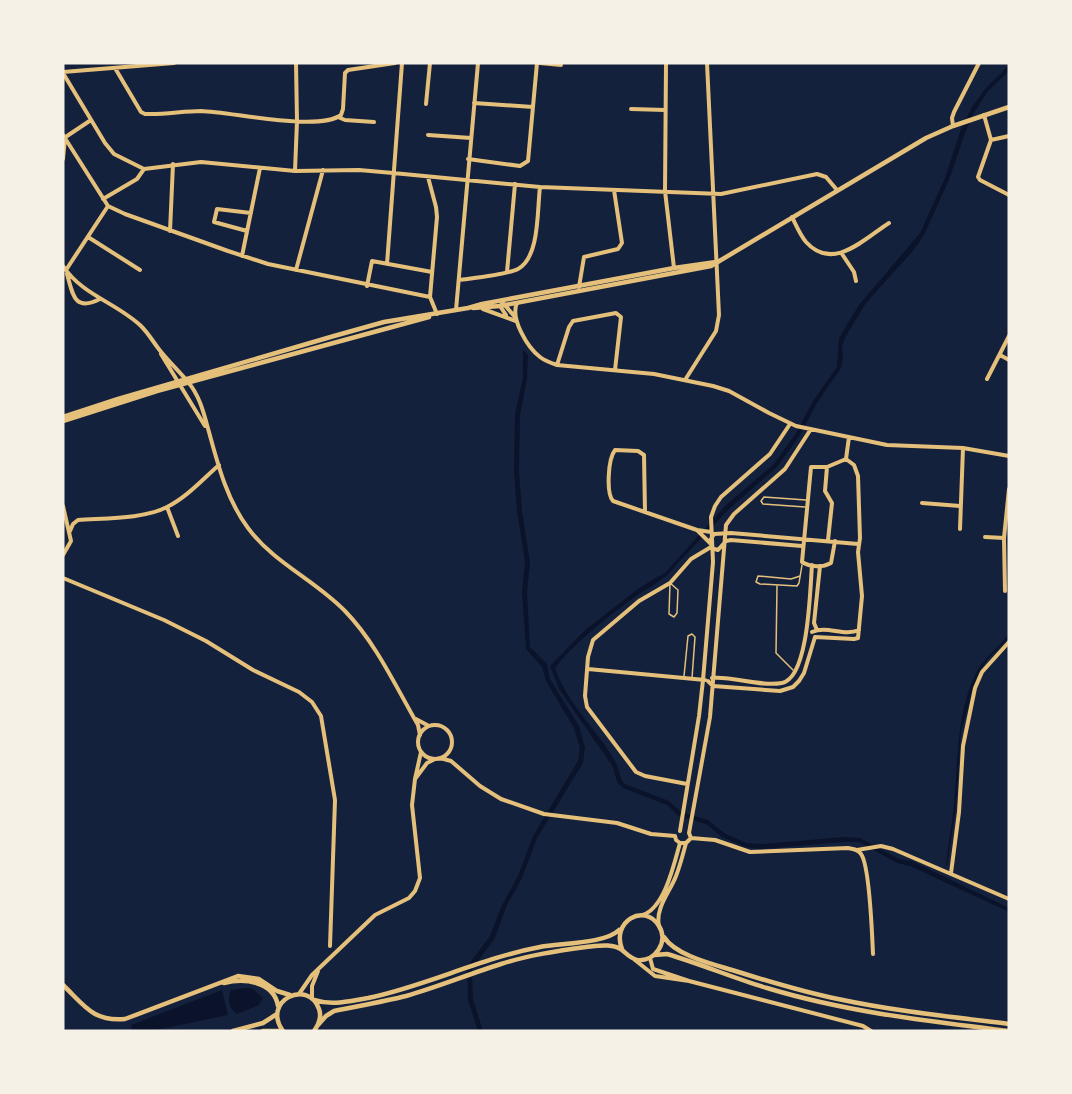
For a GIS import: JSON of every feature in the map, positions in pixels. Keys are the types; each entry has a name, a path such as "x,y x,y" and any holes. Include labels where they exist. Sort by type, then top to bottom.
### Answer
{"main road":[{"path":"63,419 384,322 501,304 711,266 917,144 953,126 1009,107"},
{"path":"468,308 483,309 579,287 716,262"},
{"path":"317,1028 326,1016 334,1011 404,996 504,956 543,947 604,938 615,933 630,919 642,916 655,921 668,943 680,951 780,985 883,1008 1009,1024"},
{"path":"621,928 619,935 622,949"},
{"path":"651,957 661,946 662,933"},
{"path":"63,985 88,1010 111,1020 125,1019 229,978 248,976 259,979 277,991 290,995 299,994 329,1004 344,1003 538,954 603,946 622,949 635,959 668,954 767,989 834,1005 903,1018 1009,1031"},
{"path":"210,987 239,980 257,982 274,995 278,1007 279,1026 283,1031"},
{"path":"278,1007 290,995"},
{"path":"313,999 320,1012 317,1028"},
{"path":"233,1031 263,1023 277,1014"},
{"path":"263,1031 283,1031"}],"street":[{"path":"174,63 63,72 114,154 144,169 201,162 295,171 393,172 540,187 721,194 817,174 826,177 837,190"},
{"path":"295,171 296,63"},
{"path":"338,117 343,109 345,73 348,70 395,63"},
{"path":"387,264 402,63"},
{"path":"426,104 430,63"},
{"path":"456,310 477,63"},
{"path":"468,159 524,165 529,159 538,63 561,65"},
{"path":"666,63 665,191 674,268"},
{"path":"685,380 716,331 718,323 707,63"},
{"path":"953,126 954,112 979,63"},
{"path":"114,68 141,112 145,114 201,111 297,121 327,120 338,117 345,120 374,122"},
{"path":"474,103 533,107"},
{"path":"631,109 665,110"},
{"path":"984,115 991,140 978,177 1009,195"},
{"path":"64,137 91,120"},
{"path":"428,135 471,138"},
{"path":"991,140 1009,136"},
{"path":"63,159 64,137"},
{"path":"64,137 108,206 242,256 367,286 429,297"},
{"path":"170,231 173,164"},
{"path":"242,256 260,168"},
{"path":"103,199 137,179 144,169"},
{"path":"296,270 323,170"},
{"path":"428,177 437,217 429,297 437,314"},
{"path":"507,272 515,184"},
{"path":"459,280 507,272 522,266 531,255 540,187"},
{"path":"579,287 584,257 618,249 622,243 614,190"},
{"path":"65,270 108,206"},
{"path":"248,231 214,222 217,209 251,213"},
{"path":"792,217 805,240 813,248 827,254 842,254 889,223"},
{"path":"88,237 140,270"},
{"path":"842,254 854,272 856,281"},
{"path":"367,286 372,261 433,272"},
{"path":"65,270 74,281 141,326 187,381 204,412 225,487 234,507 249,530 276,557 326,594 358,625 374,648 418,725 421,751 412,805 420,878 415,891 409,898 375,915 319,968 299,994"},
{"path":"65,270 74,297 78,302 84,305 100,299"},
{"path":"565,293 579,287 590,288"},
{"path":"517,300 514,309 516,319 526,340 534,352 557,365 685,380 729,391 790,424 849,437 901,447 963,448 1009,456"},
{"path":"501,304 516,319"},
{"path":"501,304 502,311 509,318"},
{"path":"483,309 516,319"},
{"path":"557,365 573,321 619,313 621,316 615,370"},
{"path":"987,379 1009,336"},
{"path":"158,348 209,433"},
{"path":"1000,355 1009,360"},
{"path":"675,836 680,831 705,680 713,562 711,517 722,497 770,454 790,424"},
{"path":"659,926 657,918 677,875 690,835 710,717 726,525 734,514 785,470 811,429"},
{"path":"846,459 849,437"},
{"path":"960,529 963,448"},
{"path":"645,512 644,455 638,451 615,450 611,457 609,497 613,501 697,530 711,532"},
{"path":"835,541 831,563 820,566 803,563 802,546 812,467 827,467 846,459"},
{"path":"815,637 854,639 858,638 860,630 862,596 858,544 860,538 858,476 854,465 846,459"},
{"path":"70,531 78,520 120,517 166,507 190,491 219,465"},
{"path":"827,467 825,491 832,503 828,540"},
{"path":"1005,591 1004,538 1009,489"},
{"path":"922,503 960,506"},
{"path":"63,506 71,541 63,555"},
{"path":"166,507 178,536"},
{"path":"697,530 718,550 730,540 802,546"},
{"path":"687,784 645,776 631,768 587,707 585,696 588,657 593,640 639,601 670,583 691,559 711,545 714,534 803,538 858,544"},
{"path":"985,537 1004,538"},
{"path":"588,669 692,679 714,678 780,684 791,679 796,673 805,634 812,565"},
{"path":"705,680 713,686 780,691 793,687 800,681 815,637 814,623 820,566"},
{"path":"63,578 164,620 206,641 253,670 306,696 321,716 335,800 330,946"},
{"path":"805,634 814,631 852,633 860,630"},
{"path":"951,873 963,747 975,688 982,672 1009,642"},
{"path":"414,718 429,727 440,727 449,733 451,761"},
{"path":"420,735 429,727"},
{"path":"421,751 429,758 451,761 480,786 501,799 544,814 617,823 651,834 675,836 680,843"},
{"path":"415,779 427,763 449,752"},
{"path":"680,831 750,852 849,848 857,850 862,854 866,875 873,954"},
{"path":"680,843 686,843"},
{"path":"642,916 648,914 654,907 665,888 680,843"},
{"path":"857,850 881,846 893,849 1009,899"},
{"path":"651,957 652,969 689,981 863,1026 871,1031"},
{"path":"635,959 655,976 689,981"},
{"path":"313,999 312,986 319,968"}],"lane":[{"path":"806,507 763,504 760,501 764,496 807,500"},
{"path":"800,576 791,579 756,577 758,583 797,586 800,576 803,563"},
{"path":"670,583 678,590 677,613 674,616 669,614 670,583"},
{"path":"777,585 776,653 796,673"},
{"path":"684,678 688,636 692,634 695,637 692,679"}],"water":[{"path":"1009,65 1009,71 988,91 974,113 949,180 924,235 912,252 866,303 842,346 841,368 817,403 800,435 777,467 729,509 666,576 599,624 571,649 555,668 567,693 609,751 625,784 669,801 681,812 708,820 724,833 746,843 860,838 899,859 912,861 1009,908 1009,912 910,866 897,863 859,842 761,849 745,847 722,837 706,824 679,816 667,805 623,788 617,782 613,767 559,689 550,666 584,631 639,588 666,572 726,505 774,464 837,367 839,338 859,305 920,233 945,178 961,129 972,107 985,89"},
{"path":"523,350 528,355 527,379 520,415 519,471 522,511 530,562 527,592 530,647 547,664 550,679 579,726 585,748 583,763 537,838 495,938 472,969 473,999 483,1031 478,1031 468,1000 467,967 490,936 501,907 518,876 533,836 578,761 580,748 574,728 546,681 542,667 526,649 522,592 525,562 517,511 514,471 515,414 523,378"},
{"path":"1009,634 1007,640 987,660 977,676 961,732 956,807 947,866 961,721 969,689 979,667"},
{"path":"253,989 263,998 259,1005 237,1014 229,1000 231,990"},
{"path":"222,990 228,1015 151,1031 132,1031 131,1025"}]}
